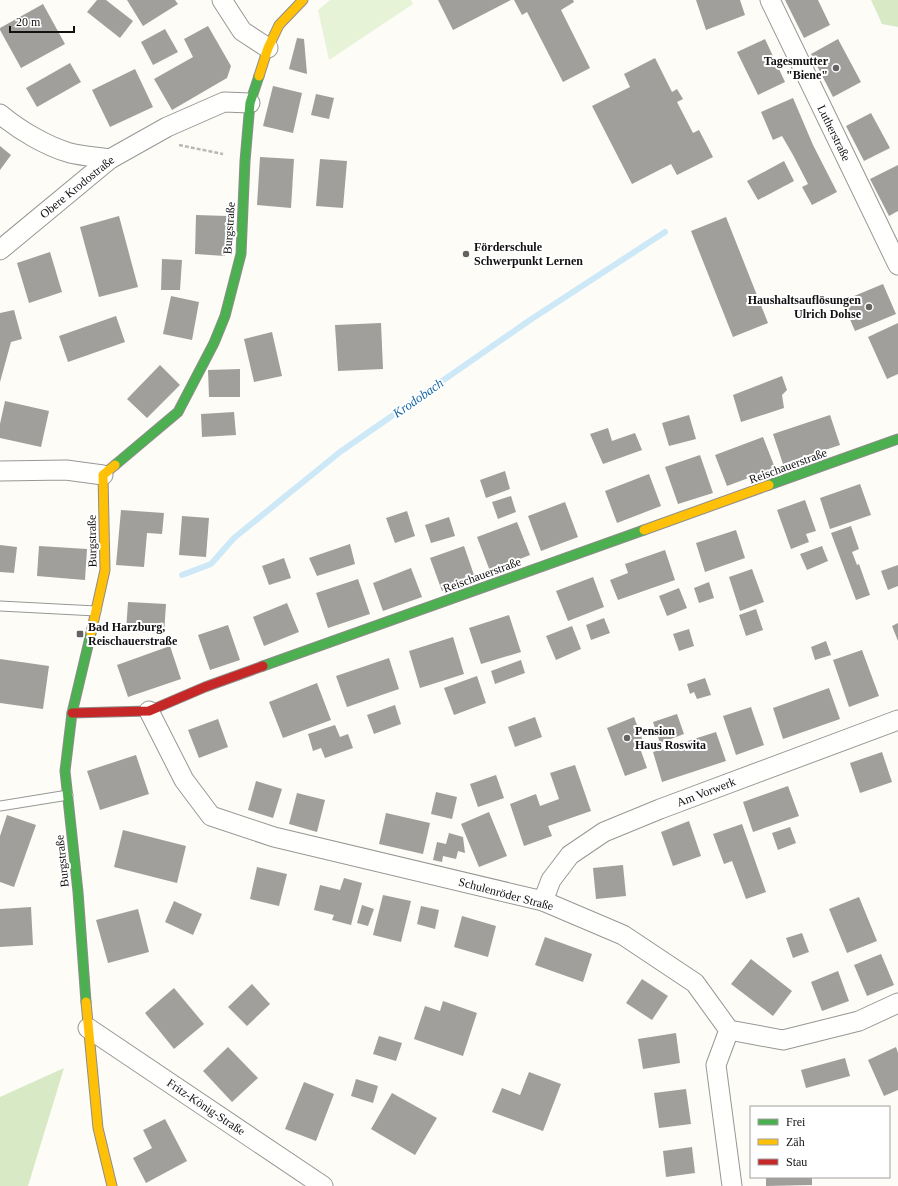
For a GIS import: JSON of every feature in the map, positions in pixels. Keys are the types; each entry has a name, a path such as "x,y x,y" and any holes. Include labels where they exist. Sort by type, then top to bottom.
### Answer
{"street":[{"path":"222,0 242,31 268,48"},
{"name":"Burgstraße","path":"112,1186 98,1128 65,771 72,713 105,570 103,475 178,412 214,342 225,316 241,254 245,161 250,103 268,48 279,25 303,0"},
{"name":"Lutherstraße","path":"770,0 898,266"},
{"name":"Obere Krodostraße","path":"0,250 110,158 167,127 224,102 250,103"},
{"path":"0,114 28,134 70,153 110,158"},
{"name":"Reischauerstraße","path":"72,713 149,711 205,687 898,439"},
{"path":"0,471 66,470 103,475"},
{"name":"Schulenröder Straße","path":"149,711 184,780 211,816 274,837 543,901 623,936 695,983 729,1030"},
{"name":"Am Vorwerk","path":"543,901 551,880 570,855 604,832 898,720"},
{"path":"732,1186 716,1065 729,1030 783,1040 859,1021 898,1003"},
{"name":"Fritz-König-Straße","path":"88,1028 323,1186"}],"lane":[{"path":"0,606 96,611"},
{"path":"0,806 68,795"}],"path":[{"path":"145,138 216,152 245,161"}],"green space":[{"path":"330,0 411,0 413,4 329,60 318,10"},
{"path":"871,0 898,0 898,27 882,24"},
{"path":"64,1068 28,1186 0,1186 0,1097"}],"building":[{"path":"97,0 106,0 133,21 120,38 87,12"},
{"path":"127,0 175,0 178,4 143,26"},
{"path":"438,0 511,0 453,30"},
{"path":"514,0 573,0 574,2 561,10 590,68 563,82 527,12 522,15"},
{"path":"696,0 740,0 745,15 706,30"},
{"path":"785,0 818,0 830,25 804,38"},
{"path":"43,4 65,44 21,68 0,28"},
{"path":"208,26 231,66 227,78 172,110 154,79 193,57 184,39"},
{"path":"165,29 178,52 153,65 141,42"},
{"path":"297,38 304,39 307,74 289,69"},
{"path":"765,39 785,82 758,95 737,52"},
{"name":"Tagesmutter \"Biene\"","path":"838,39 861,82 833,97 811,54"},
{"path":"655,58 672,92 677,89 683,99 677,102 693,133 699,130 713,157 677,175 671,164 632,184 592,106 630,87 624,74"},
{"path":"70,63 81,82 37,107 26,88"},
{"path":"135,69 153,107 110,127 92,90"},
{"path":"273,86 302,93 293,133 263,126"},
{"path":"316,94 334,98 329,119 311,115"},
{"path":"793,98 813,145 837,192 812,205 802,187 808,184 793,155 782,136 773,140 761,112"},
{"path":"871,113 890,148 864,161 846,126"},
{"path":"0,146 11,155 0,170"},
{"path":"260,157 294,159 291,208 257,205"},
{"path":"320,159 347,161 343,208 316,206"},
{"path":"784,161 794,181 758,200 747,181"},
{"path":"898,165 898,211 889,216 870,179"},
{"path":"196,215 227,216 225,256 195,254"},
{"path":"119,216 138,287 99,297 80,227"},
{"path":"726,217 768,323 733,337 691,231"},
{"path":"50,252 62,292 29,303 17,263"},
{"path":"162,259 182,260 180,290 161,290"},
{"name":"Haushaltsauflösungen Ulrich Dohse","path":"883,284 896,314 855,331 842,301"},
{"path":"171,296 199,302 192,340 163,334"},
{"path":"14,310 22,339 11,342 0,382 0,313"},
{"path":"116,316 125,342 68,362 59,336"},
{"path":"381,323 383,369 338,371 335,325"},
{"path":"898,323 898,374 887,379 868,337"},
{"path":"272,332 282,376 254,382 244,339"},
{"path":"160,365 180,385 147,418 127,399"},
{"path":"240,369 240,397 209,397 208,370"},
{"path":"782,376 787,390 782,395 784,408 741,422 733,395"},
{"path":"5,401 49,411 41,447 0,438 0,424"},
{"path":"234,412 236,435 202,437 201,414"},
{"path":"689,415 696,439 669,446 662,423"},
{"path":"830,415 840,445 783,464 773,434"},
{"path":"608,428 612,441 635,433 642,450 603,464 590,434"},
{"path":"763,437 775,468 727,486 715,455"},
{"path":"700,455 713,493 678,504 665,467"},
{"path":"505,471 510,489 486,498 480,480"},
{"path":"649,474 661,506 617,523 605,491"},
{"path":"860,484 871,515 830,529 820,498"},
{"path":"511,496 516,512 498,519 492,502"},
{"path":"805,500 816,531 806,534 809,542 791,549 777,510"},
{"path":"565,502 578,537 541,551 528,516"},
{"path":"121,510 164,513 162,534 147,533 144,567 116,565"},
{"path":"407,511 415,536 395,543 386,518"},
{"path":"182,516 209,518 206,557 179,555"},
{"path":"449,517 455,536 431,543 425,525"},
{"path":"517,522 530,555 490,571 477,537"},
{"path":"851,526 859,549 852,552 857,565 859,564 870,595 856,600 831,533"},
{"path":"736,530 745,558 705,572 696,543"},
{"path":"350,544 355,564 317,576 309,558"},
{"path":"0,545 17,547 14,573 0,572"},
{"path":"39,546 87,549 85,580 37,576"},
{"path":"464,546 475,578 442,591 430,558"},
{"path":"822,546 828,561 807,570 800,554"},
{"path":"665,550 675,580 618,600 610,580 628,573 625,564"},
{"path":"284,558 291,578 269,585 262,566"},
{"path":"898,565 898,586 888,590 881,571"},
{"path":"411,568 422,597 383,611 373,583"},
{"path":"752,569 764,602 740,611 729,577"},
{"path":"593,577 604,607 568,621 556,591"},
{"path":"358,579 370,614 328,628 316,593"},
{"path":"709,582 714,598 699,603 694,588"},
{"path":"679,588 687,608 667,616 659,596"},
{"path":"128,602 166,604 164,634 126,631"},
{"path":"287,603 299,632 264,646 253,617"},
{"path":"756,609 763,630 746,636 739,615"},
{"path":"509,615 521,652 481,664 469,628"},
{"path":"604,618 610,633 591,640 586,625"},
{"path":"898,623 898,641 892,626"},
{"path":"228,625 240,660 210,670 198,635"},
{"path":"572,626 581,649 556,660 546,636"},
{"path":"689,629 694,646 679,651 673,634"},
{"path":"453,637 464,674 420,688 409,651"},
{"path":"826,641 831,655 815,660 811,647"},
{"path":"170,646 181,679 128,697 117,665"},
{"path":"862,650 879,696 849,707 833,660"},
{"path":"389,658 399,689 347,707 336,676"},
{"path":"0,659 49,666 43,709 0,703"},
{"path":"521,660 525,673 495,684 491,671"},
{"path":"477,676 486,703 454,715 444,688"},
{"path":"705,678 711,695 697,699 694,692 690,694 687,684"},
{"path":"317,683 331,720 283,738 269,702"},
{"path":"829,688 840,719 783,739 773,708"},
{"path":"395,705 401,724 374,734 367,715"},
{"path":"751,707 764,745 736,755 723,716"},
{"path":"677,714 684,734 660,743 653,722"},
{"path":"535,717 542,737 515,747 508,727"},
{"name":"Pension Haus Roswita","path":"634,717 646,749 641,751 647,768 625,776 607,728"},
{"path":"218,719 228,747 199,758 188,730"},
{"path":"335,725 340,737 348,734 353,748 325,758 321,748 313,751 308,734"},
{"path":"716,732 726,761 662,782 653,752"},
{"path":"882,752 892,782 860,793 850,763"},
{"path":"136,755 149,794 100,810 87,771"},
{"path":"575,765 591,811 548,826 552,836 524,846 510,804 536,794 540,806 559,799 550,773"},
{"path":"496,775 504,798 478,807 470,784"},
{"path":"256,781 282,789 273,818 248,810"},
{"path":"788,786 799,816 753,832 743,802"},
{"path":"436,792 457,797 452,819 431,814"},
{"path":"297,793 325,800 317,832 289,824"},
{"path":"489,812 507,856 479,867 461,824"},
{"path":"386,813 430,823 423,854 379,844"},
{"path":"7,815 36,825 14,887 0,882 0,836"},
{"path":"689,821 701,856 673,866 661,832"},
{"path":"742,824 766,892 746,899 732,861 724,864 713,834"},
{"path":"790,827 796,843 778,850 772,833"},
{"path":"123,830 186,846 177,883 114,867"},
{"path":"449,833 463,837 465,853 458,851 456,859 443,856 442,862 433,860 437,842 446,844"},
{"path":"623,865 626,896 596,899 593,868"},
{"path":"257,867 287,874 279,906 250,899"},
{"path":"344,878 362,883 351,925 332,920 334,915 314,910 320,885 340,890"},
{"path":"383,895 411,901 401,942 373,935"},
{"path":"859,897 877,941 847,953 829,909"},
{"path":"174,901 202,914 193,935 165,922"},
{"path":"362,905 374,909 368,926 357,923"},
{"path":"421,906 439,910 435,929 417,924"},
{"path":"31,907 33,945 0,947 0,909"},
{"path":"138,909 149,952 108,963 96,920"},
{"path":"462,916 496,926 488,957 454,947"},
{"path":"802,933 809,952 793,958 786,938"},
{"path":"545,937 592,954 583,982 535,965"},
{"path":"881,954 894,985 867,996 854,965"},
{"path":"751,959 792,991 773,1016 731,984"},
{"path":"838,971 849,1001 822,1011 811,982"},
{"path":"642,979 668,996 652,1020 626,1003"},
{"path":"252,984 270,1004 247,1026 228,1007"},
{"path":"174,988 204,1024 174,1049 145,1013"},
{"path":"443,1001 477,1013 463,1056 414,1039 425,1006 440,1011"},
{"path":"676,1033 680,1063 643,1069 638,1039"},
{"path":"379,1036 402,1043 396,1061 373,1054"},
{"path":"228,1047 258,1078 232,1102 203,1071"},
{"path":"896,1047 898,1053 898,1090 884,1096 868,1060"},
{"path":"845,1058 850,1076 806,1088 801,1070"},
{"path":"529,1072 561,1084 543,1131 492,1112 502,1088 520,1095"},
{"path":"356,1079 378,1086 373,1103 351,1096"},
{"path":"304,1082 334,1094 316,1141 285,1129"},
{"path":"686,1089 691,1124 659,1128 654,1093"},
{"path":"392,1093 437,1118 415,1155 371,1129"},
{"path":"165,1119 187,1161 146,1183 133,1158 152,1148 143,1130"},
{"path":"692,1147 695,1173 666,1177 663,1151"},
{"path":"766,1178 812,1178 812,1185 766,1186"}],"waterway":[{"name":"Krodobach","path":"182,575 211,564 234,538 340,452 530,320 665,232"}],"traffic: fast":[{"path":"115,465 178,412 214,343 225,316 241,254 245,161 250,103 259,76"},
{"path":"769,485 898,439"},
{"path":"263,666 644,530"},
{"path":"86,1002 78,892 65,771 72,713 91,633"}],"traffic: slow":[{"path":"259,76 268,48 279,25 303,0"},
{"path":"91,633 105,570 103,475 115,465"},
{"path":"644,530 769,485"},
{"path":"86,1002 98,1128 112,1186"}],"traffic: jam":[{"path":"72,713 149,711 205,687 263,666"}],"place":[{"name":"Tagesmutter \"Biene\"","path":"836,68"},
{"name":"Förderschule Schwerpunkt Lernen","path":"466,254"},
{"name":"Haushaltsauflösungen Ulrich Dohse","path":"869,307"},
{"name":"Bad Harzburg, Reischauerstraße","path":"80,634"},
{"name":"Pension Haus Roswita","path":"627,738"}]}
